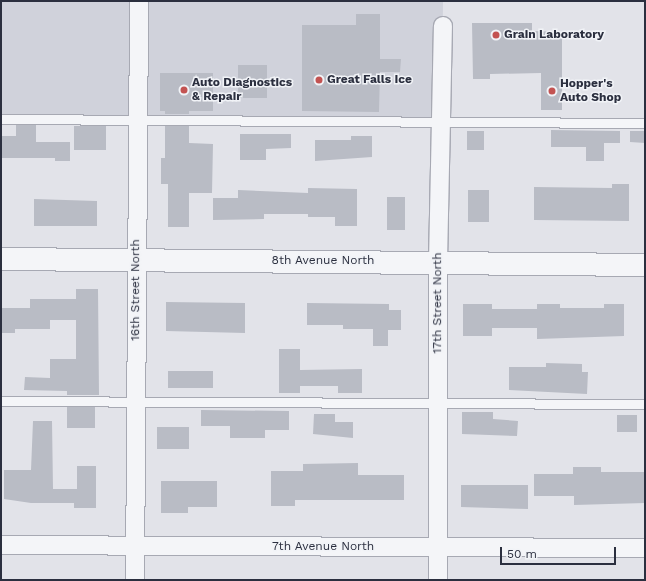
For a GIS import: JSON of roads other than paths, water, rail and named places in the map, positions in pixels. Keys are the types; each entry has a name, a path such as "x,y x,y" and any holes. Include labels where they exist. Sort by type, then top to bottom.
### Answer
{"street":[{"name":"16th Street North","path":"134,580 139,1"},
{"name":"17th Street North","path":"438,580 438,262 443,26"},
{"name":"8th Avenue North","path":"1,259 645,265"},
{"name":"7th Avenue North","path":"1,545 645,548"}],"lane":[{"path":"1,119 645,123"},
{"path":"1,401 645,404"}],"place":[{"name":"Grain Laboratory","path":"496,35"},
{"name":"Great Falls Ice","path":"319,80"},
{"name":"Auto Diagnostics & Repair","path":"184,90"},
{"name":"Hopper's Auto Shop","path":"552,91"}]}
